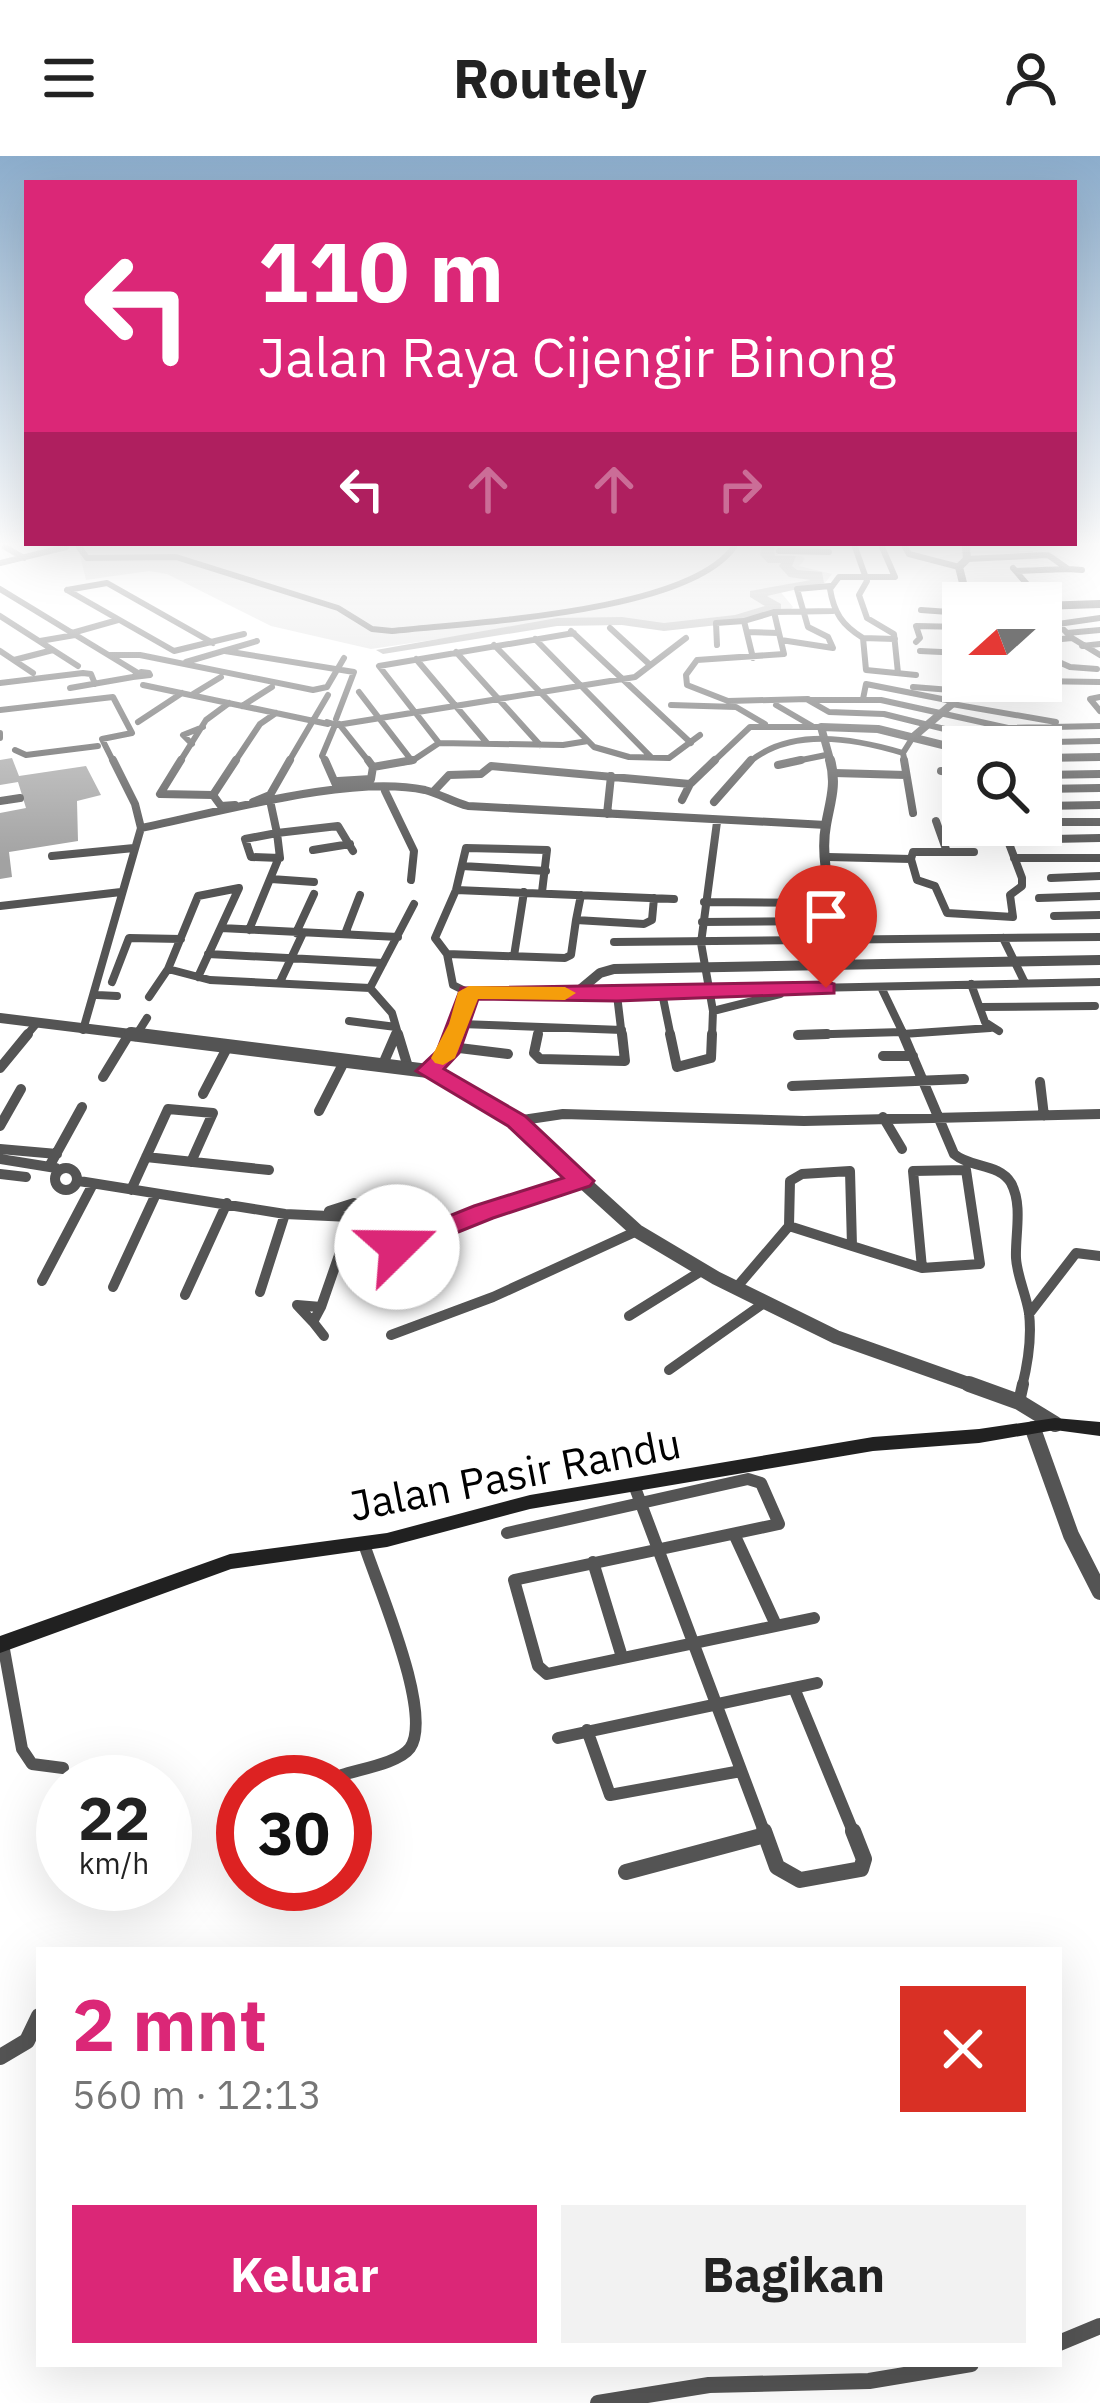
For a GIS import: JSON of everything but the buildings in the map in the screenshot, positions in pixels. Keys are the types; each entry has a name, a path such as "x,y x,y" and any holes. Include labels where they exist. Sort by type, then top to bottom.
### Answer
{"main road":[{"name":"Jalan Pasir Randu","path":"1,1644 230,1562 364,1544 530,1502 638,1495 873,1444 1055,1424 1100,1429"}],"street":[{"path":"1,652 30,676 38,701"},
{"path":"14,660 46,652"},
{"path":"56,652 78,666"},
{"path":"103,652 140,678 187,694 335,722 635,677 665,652"},
{"path":"183,663 219,652"},
{"path":"235,652 355,674 335,722 322,756 337,784 371,779 373,767 335,722"},
{"path":"439,743 379,666 456,652 540,745"},
{"path":"501,652 588,741 625,756 674,758 700,735 676,728"},
{"path":"548,652 652,758"},
{"path":"594,652 691,743"},
{"path":"636,652 648,663"},
{"path":"752,652 753,658"},
{"path":"795,652 697,660 686,675 687,685 703,695 773,703 863,699 1008,728 1100,726"},
{"path":"863,699 864,652"},
{"path":"896,652 898,673"},
{"path":"110,656 183,663 313,690 327,687 344,658"},
{"path":"416,659 487,744"},
{"path":"1062,663 1099,674"},
{"path":"866,670 916,675"},
{"path":"0,683 88,673 95,684"},
{"path":"1062,678 1099,674"},
{"path":"138,722 221,677"},
{"path":"70,688 140,678"},
{"path":"866,683 942,696"},
{"path":"242,706 272,687"},
{"path":"359,692 409,756"},
{"path":"213,795 221,806 238,806 270,795 328,696 340,699"},
{"path":"0,710 115,697 132,733 102,739 135,804 141,828 97,995 83,1030"},
{"path":"1100,697 1090,699 1100,711"},
{"path":"808,699 832,712 884,714 1001,743 1100,741"},
{"path":"913,813 903,753 950,702"},
{"path":"972,702 1089,726"},
{"path":"213,795 160,794 203,727 229,703"},
{"path":"773,703 818,728 834,773 832,812 826,825 831,903 857,987"},
{"path":"671,705 736,707 770,727"},
{"path":"213,795 260,724 276,713"},
{"path":"682,800 690,784 750,727 878,729 942,744"},
{"path":"373,767 426,752 439,743 588,741"},
{"path":"714,802 775,744 863,742 903,753"},
{"path":"0,750 21,755 98,746"},
{"path":"724,753 755,759"},
{"path":"778,765 826,755"},
{"path":"1062,758 1100,758"},
{"path":"433,792 449,775 481,774 491,766 690,784"},
{"path":"834,773 906,775"},
{"path":"1062,775 1100,774"},
{"path":"607,814 611,776"},
{"path":"1062,789 1100,788"},
{"path":"141,828 385,791 433,792 468,806 826,825"},
{"path":"385,791 414,851 410,880"},
{"path":"0,801 20,798"},
{"path":"271,805 275,835 280,858 251,857 246,837 275,835 340,826 352,847 314,850"},
{"path":"1062,806 1100,806"},
{"path":"681,1068 712,1056 713,1010 700,944 704,902 713,878 717,821"},
{"path":"936,821 947,852"},
{"path":"1062,822 1100,822"},
{"path":"1062,838 1100,838"},
{"path":"1011,846 1022,886 1034,899 1100,896"},
{"path":"52,856 134,848"},
{"path":"542,892 550,854 537,848 466,848 456,890 436,938 458,966 451,978 453,986 469,992 617,995 1100,982"},
{"path":"974,852 913,851 917,880 934,886 950,915 1013,917 1010,895 1022,886"},
{"path":"828,856 911,859"},
{"path":"1015,858 1099,861"},
{"path":"249,930 277,862"},
{"path":"462,866 546,871"},
{"path":"1051,878 1100,876"},
{"path":"271,879 314,882"},
{"path":"149,997 168,969 199,895 239,888 198,977"},
{"path":"456,890 674,899"},
{"path":"0,906 121,892"},
{"path":"514,956 524,892"},
{"path":"280,982 314,894"},
{"path":"345,934 360,895"},
{"path":"447,954 568,957 581,895"},
{"path":"576,920 651,923 654,898"},
{"path":"704,902 831,903"},
{"path":"370,988 414,904"},
{"path":"1054,916 1100,915"},
{"path":"702,922 836,921"},
{"path":"221,928 398,937"},
{"path":"614,942 1100,937"},
{"path":"112,982 129,938 182,939"},
{"path":"1003,938 1025,983"},
{"path":"208,954 383,962"},
{"path":"576,993 600,973 614,969 1100,960"},
{"path":"168,969 198,977 370,988 392,1013 408,1067"},
{"path":"1084,982 1098,1006"},
{"path":"798,1035 994,1030 971,984"},
{"path":"881,987 957,1158 994,1169 1011,1183 1019,1226 1016,1259 1029,1314 1028,1358 1019,1402"},
{"path":"713,1010 796,990"},
{"path":"446,1078 449,1050 469,992"},
{"path":"662,993 677,1067 681,1068"},
{"path":"97,995 117,996"},
{"path":"539,1028 534,1053 540,1059 619,1062 626,1057 617,995"},
{"path":"980,1006 1098,1006"},
{"path":"0,1018 428,1071 516,1121 638,1231 703,1270 856,1345 1019,1402 1055,1424"},
{"path":"103,1077 147,1018"},
{"path":"349,1021 397,1029"},
{"path":"0,1068 37,1023"},
{"path":"460,1024 622,1030"},
{"path":"383,1064 397,1029"},
{"path":"202,1094 227,1048"},
{"path":"428,1071 449,1050 508,1054"},
{"path":"883,1056 913,1055"},
{"path":"319,1111 345,1060"},
{"path":"681,1068 682,1086"},
{"path":"792,1086 964,1079"},
{"path":"1040,1082 1044,1116"},
{"path":"0,1126 21,1089"},
{"path":"54,1159 82,1107"},
{"path":"131,1190 168,1109 211,1111 191,1162"},
{"path":"516,1121 563,1114 699,1121 940,1114 1096,1117"},
{"path":"883,1118 902,1148"},
{"path":"0,1149 54,1159 63,1172 53,1178 55,1185 68,1187 79,1181 285,1214 316,1215 354,1207 394,1219 400,1232 389,1269"},
{"path":"146,1157 269,1170"},
{"path":"0,1159 54,1159"},
{"path":"789,1226 922,1268 980,1264 967,1170 913,1172 922,1268"},
{"path":"736,1288 789,1226 790,1180 802,1174 850,1171 852,1246"},
{"path":"0,1174 26,1177"},
{"path":"397,1247 581,1181"},
{"path":"42,1281 93,1184"},
{"path":"113,1287 156,1194"},
{"path":"185,1295 227,1203"},
{"path":"313,1322 354,1207"},
{"path":"260,1292 285,1214"},
{"path":"391,1335 493,1297 638,1231"},
{"path":"400,1232 416,1239"},
{"path":"1029,1314 1076,1253 1100,1256"},
{"path":"629,1316 703,1270"},
{"path":"669,1370 764,1303"},
{"path":"322,1307 297,1305 324,1336"},
{"path":"1033,1429 1071,1535 1100,1592"},
{"path":"507,1533 638,1495 748,1479 759,1480 778,1526 518,1577 511,1585 541,1671 814,1618"},
{"path":"638,1495 777,1867 800,1880 843,1874 865,1865 794,1688"},
{"path":"735,1536 776,1625"},
{"path":"364,1544 418,1709 413,1745 404,1754 372,1765"},
{"path":"593,1562 622,1657"},
{"path":"1,1644 22,1749 36,1765"},
{"path":"558,1738 818,1683"},
{"path":"587,1730 610,1795 741,1771"},
{"path":"626,1873 765,1835"},
{"path":"0,2057 27,2042 36,2022"},
{"path":"1062,2342 1098,2331"},
{"path":"598,2403 709,2385 869,2381 953,2367"}],"shaded area":[{"path":"12,758 19,776 86,766 101,795 77,801 78,841 9,852 12,877 0,879 0,813 26,808 18,782 0,785 0,760"}],"slow traffic":[{"path":"443,1058 469,992 565,993"}],"route":[{"path":"397,1247 483,1212 581,1181 516,1121 461,1085 428,1071 448,1053 469,992 617,995 826,988"}]}
